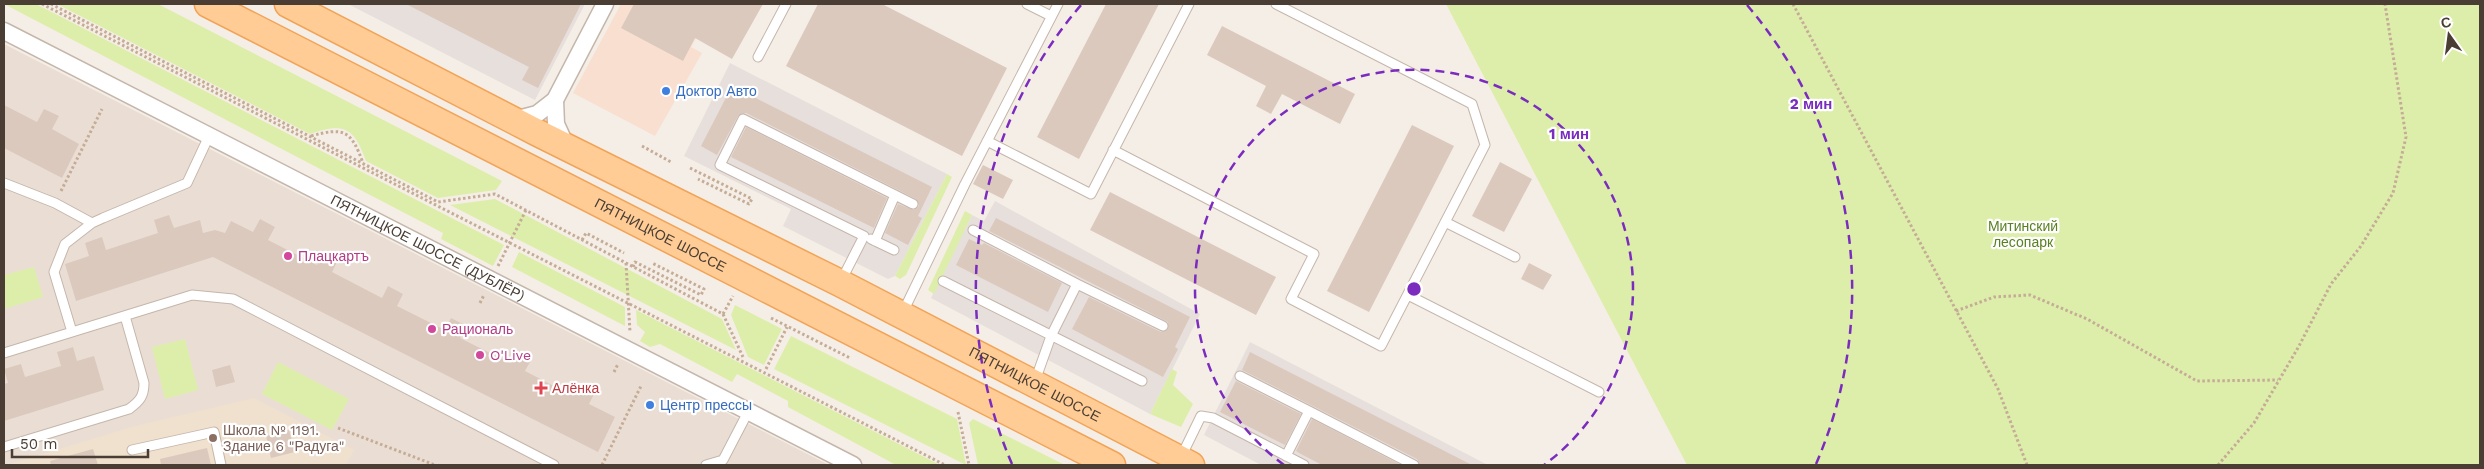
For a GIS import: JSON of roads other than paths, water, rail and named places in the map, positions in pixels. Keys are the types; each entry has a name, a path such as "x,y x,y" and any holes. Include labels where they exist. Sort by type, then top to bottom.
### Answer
{"main road":[{"name":"ПЯТНИЦКОЕ ШОССЕ","path":"208,4 1112,465"},
{"name":"ПЯТНИЦКОЕ ШОССЕ","path":"288,4 567,148 840,283 1185,462"}],"street":[{"path":"514,120 537,114 555,100 605,4"},
{"name":"ПЯТНИЦКОЕ ШОССЕ (ДУБЛЁР)","path":"4,31 853,465"},
{"path":"555,100 556,124 567,148"}],"lane":[{"path":"758,57 786,4"},
{"path":"1027,4 1052,16"},
{"path":"901,316 987,141 1058,4"},
{"path":"987,141 1091,194 1189,4"},
{"path":"1113,150 1314,254 1291,299 1381,346 1485,145 1472,104 1276,4"},
{"path":"894,250 720,165 743,118 913,204"},
{"path":"72,332 54,272 65,244 92,223 187,183 209,136"},
{"path":"4,183 55,203 92,223"},
{"path":"875,241 895,195"},
{"path":"1445,222 1515,257"},
{"path":"972,230 1163,326"},
{"path":"840,283 864,236"},
{"path":"943,282 1142,381"},
{"path":"1034,384 1050,336 1077,284"},
{"path":"4,353 192,295 233,299 554,465"},
{"path":"1408,295 1599,392"},
{"path":"4,447 129,409 140,402 144,392 144,383 125,316"},
{"path":"1240,376 1414,465"},
{"path":"1286,456 1309,411"},
{"path":"706,465 723,460 748,412"},
{"path":"1185,462 1201,416 1213,418 1304,465"},
{"path":"132,450 214,432 221,465"}],"place":[{"name":"Доктор Авто","path":"666,91"},
{"name":"Плацкартъ","path":"288,256"},
{"name":"Рациональ","path":"432,329"},
{"name":"O'Live","path":"480,355"},
{"name":"Алёнка","path":"541,388"},
{"name":"Центр прессы","path":"650,405"},
{"name":"Школа № 1191. Здание 6 \"Радуга\"","path":"213,438"}],"park label":[{"name":"Митинский лесопарк","path":"2023,234"}]}
